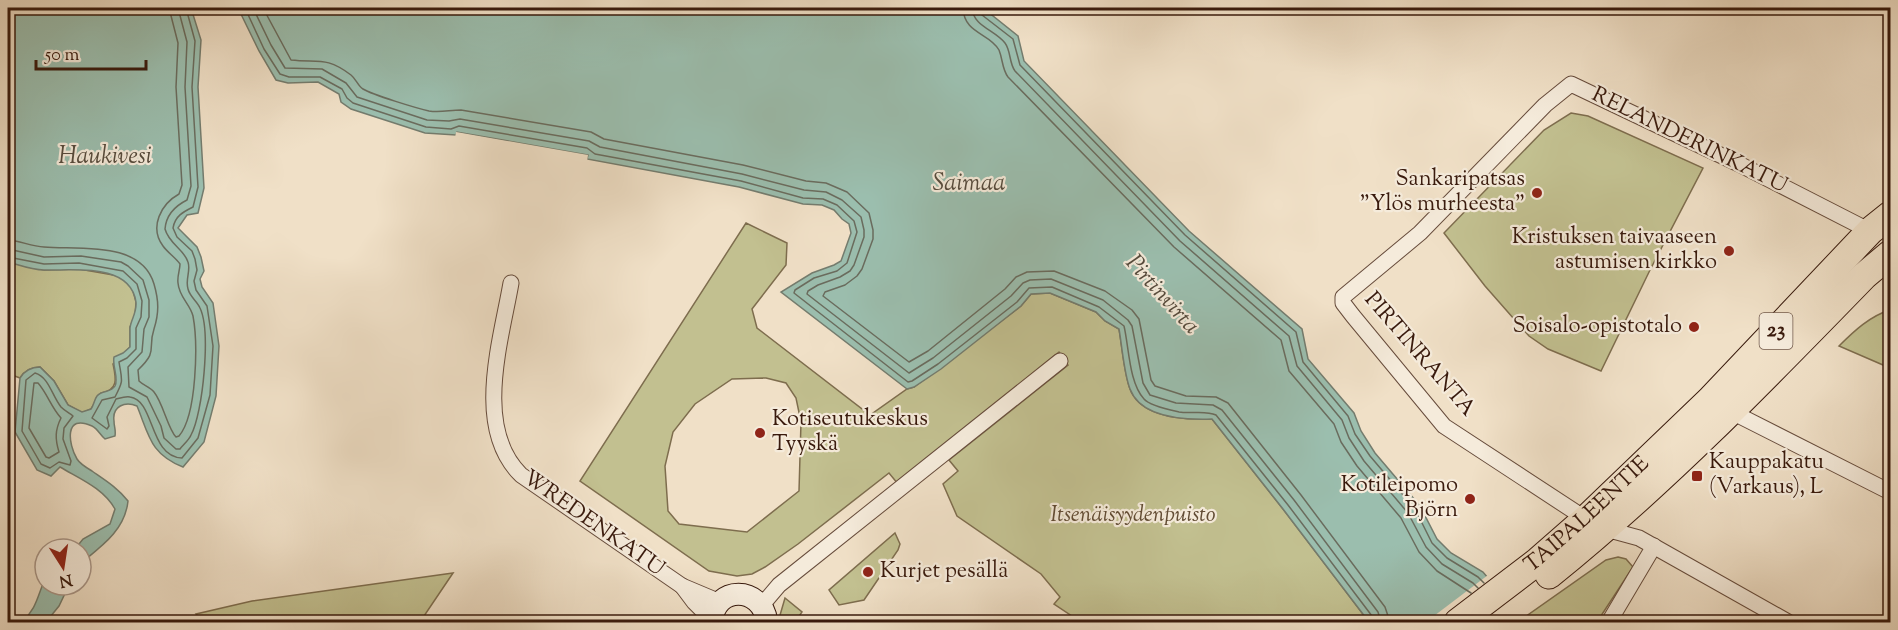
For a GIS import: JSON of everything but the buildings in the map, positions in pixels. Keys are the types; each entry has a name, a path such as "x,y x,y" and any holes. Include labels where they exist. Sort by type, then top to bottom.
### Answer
{"highway":[{"name":"23","path":"1721,406 1884,230"},
{"name":"23","path":"1721,406 1890,254"},
{"name":"TAIPALEENTIE","path":"1485,622 1596,524 1721,406"},
{"name":"TAIPALEENTIE","path":"1458,622 1544,568"}],"street":[{"name":"RELANDERINKATU","path":"1343,297 1420,233 1545,105 1571,84 1884,230"},
{"name":"WREDENKATU","path":"511,283 494,388 497,435 511,466 682,586 715,615"},
{"name":"PIRTINRANTA","path":"1343,297 1344,303 1353,316 1444,426 1596,524 1639,538 1788,622"},
{"path":"766,618 779,585 1060,361"},
{"path":"1721,406 1890,492"},
{"path":"1609,622 1654,546"},
{"path":"715,615 728,597 736,594 755,598 766,618"}],"green space":[{"path":"1571,113 1588,116 1703,168 1601,371 1548,349 1529,336 1485,286 1444,233 1544,130"},
{"name":"Itsenäisyydenpuisto","path":"746,223 787,243 786,265 752,309 757,328 870,415 907,389 914,387 1021,306 1031,294 1050,293 1096,312 1105,321 1119,329 1126,375 1136,399 1154,412 1165,415 1177,418 1212,419 1369,622 1081,622 1054,604 1060,597 1041,574 957,516 943,484 958,471 949,460 1068,365 1059,352 898,484 889,473 798,544 752,574 737,576 709,571 580,481","holes":["766,378 786,383 796,398 801,422 799,491 747,532 679,524 668,511 665,466 673,432 695,404 732,379"]},
{"path":"8,262 44,270 79,269 119,276 132,287 136,302 135,316 130,327 130,347 113,364 115,383 111,389 101,393 91,409 82,413 68,405 54,381 40,367 29,370 20,378 12,375 14,358 8,352"},
{"path":"1890,310 1890,368 1839,346 1869,320"},
{"path":"895,533 900,544 898,550 864,600 839,605 829,590"},
{"path":"1618,557 1626,559 1633,567 1597,622 1528,622 1525,617 1606,560"},
{"path":"453,573 420,622 203,622 196,614 252,601"},
{"path":"785,598 802,612 795,622 778,622"}],"water":[{"name":"Haukivesi","path":"8,8 191,8 201,40 198,87 204,188 198,213 187,215 178,228 197,247 204,271 200,279 202,287 213,303 219,346 216,396 204,442 183,467 172,462 157,450 148,435 137,406 128,404 117,408 114,416 115,436 105,439 94,427 83,423 73,427 70,439 78,461 111,484 128,501 117,529 93,553 93,537 87,537 110,524 115,509 98,490 60,467 51,476 37,470 15,432 20,378 28,370 40,367 54,381 68,405 82,412 91,409 97,396 115,386 114,357 130,347 130,328 136,302 132,289 123,280 112,275 99,271 39,270 8,262"},
{"name":"Saimaa","path":"238,8 983,8 1018,36 1024,61 1189,231 1302,329 1308,359 1354,413 1361,431 1375,453 1420,506 1437,539 1451,553 1483,572 1525,622 1369,622 1212,419 1177,418 1165,415 1154,412 1136,399 1126,376 1119,329 1105,321 1096,312 1050,293 1031,294 1021,306 941,369 914,387 907,389 781,292 812,273 841,261 851,233 849,224 834,210 822,205 803,204 739,187 587,159 588,155 457,132 456,135 425,133 351,109 341,102 339,94 318,82 288,83 276,80"},
{"path":"8,349 14,358 8,426"},
{"path":"38,597 63,597 46,622 22,622 34,607"}],"pier":[{"path":"456,132 588,155 587,162 584,157 459,135 455,138"},
{"path":"1488,575 1523,616 1515,622 1426,622"}],"place":[{"name":"Sankaripatsas \"Ylös murheesta\"","path":"1537,193"},
{"name":"Kristuksen taivaaseen astumisen kirkko","path":"1729,251"},
{"name":"Soisalo-opistotalo","path":"1694,327"},
{"name":"Kotiseutukeskus Tyyskä","path":"760,433"},
{"name":"Kauppakatu (Varkaus), L","path":"1697,476"},
{"name":"Kotileipomo Björn","path":"1470,499"},
{"name":"Kurjet pesällä","path":"868,572"}],"water label":[{"name":"Pirtinvirta","path":"1162,295"}]}
